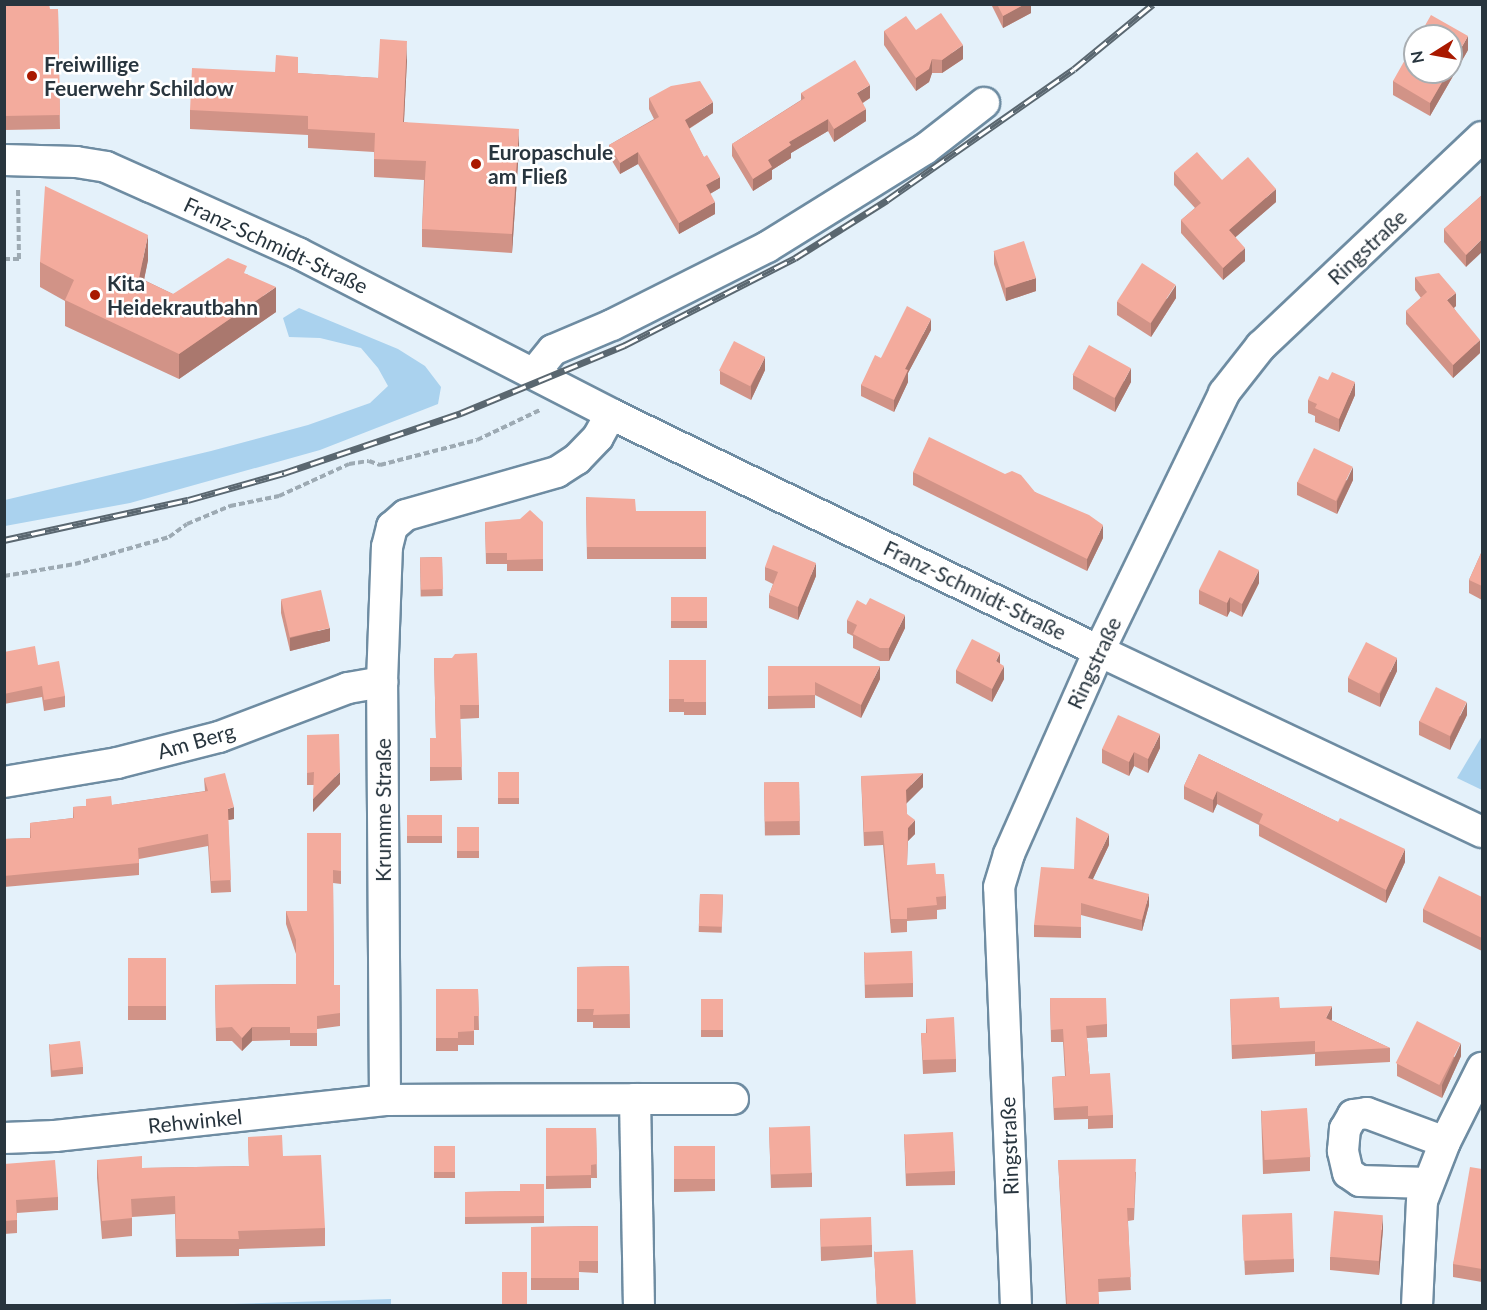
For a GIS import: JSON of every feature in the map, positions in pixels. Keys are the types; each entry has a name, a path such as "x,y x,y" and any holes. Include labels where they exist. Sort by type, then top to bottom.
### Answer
{"street":[{"path":"535,372 554,350 612,325 767,247 925,149 984,103"},
{"name":"Ringstraße","path":"1016,1305 999,887 1009,854 1099,651 1224,393 1261,346 1482,137"},
{"name":"Franz-Schmidt-Straße","path":"11,172 76,162 106,167 298,253 535,372 611,414 1099,651 1482,832"},
{"name":"Krumme Straße","path":"384,1100 382,682 387,547 392,527 406,515 557,472 578,459 598,437 611,414"},
{"name":"Am Berg","path":"4,782 117,763 185,746 348,688 382,682"},
{"path":"1418,1305 1422,1201 1445,1142 1482,1068"},
{"path":"635,1099 639,1305"},
{"path":"384,1100 733,1100"},
{"name":"Rehwinkel","path":"4,1138 54,1136 384,1100"},
{"path":"1428,1183 1360,1181 1348,1173 1343,1151 1345,1129 1353,1115 1367,1113 1445,1142"}],"path":[{"path":"4,259 19,259 11,172"},
{"path":"4,576 75,564 169,537 187,524 230,506 279,496 349,464 369,460 380,465 477,440 540,410"}],"shaded area":[{"path":"299,308 398,349 425,366 441,387 438,404 320,450 130,503 5,526 5,500 211,451 308,425 370,403 388,386 378,368 361,348 320,338 289,337 283,318"},
{"path":"1482,736 1482,790 1457,778"},
{"path":"391,1299 391,1306 203,1305"}],"building":[{"name":"Freiwillige Feuerwehr Schildow","path":"4,4 49,4 50,9 58,9 60,115 4,116"},
{"path":"997,4 1025,4 1003,16"},
{"path":"941,13 963,45 942,60 932,59 929,69 916,78 884,31 906,16 916,30"},
{"path":"1431,15 1447,24 1426,24"},
{"path":"1463,33 1468,36 1463,45"},
{"path":"380,39 407,41 403,122 519,129 512,234 422,229 426,161 374,159 375,133 308,129 308,116 190,110 192,68 275,72 276,55 298,57 298,73 378,78"},
{"path":"855,60 870,85 857,93 866,109 834,129 828,119 789,142 791,145 768,160 772,167 753,179 732,144 805,98 801,93"},
{"path":"1403,63 1403,84 1441,84 1430,103 1393,81"},
{"path":"700,81 713,102 685,120 704,157 707,155 720,177 706,185 715,202 679,223 638,152 620,163 609,145 659,117 649,98 671,86"},
{"path":"1197,152 1222,180 1248,157 1276,189 1229,230 1245,248 1223,268 1181,220 1201,203 1174,172"},
{"name":"Kita Heidekrautbahn","path":"45,186 148,235 139,278 173,294 228,258 247,266 244,273 276,287 179,354 65,300 74,280 40,262"},
{"path":"1482,195 1482,239 1466,255 1444,229"},
{"path":"1024,241 1036,278 1006,288 994,251"},
{"path":"1142,263 1176,285 1150,323 1117,302"},
{"path":"1439,273 1456,293 1447,300 1480,340 1453,365 1406,311 1427,292 1415,277"},
{"path":"907,306 931,319 905,369 908,370 894,400 861,385 875,355 881,358"},
{"path":"734,341 765,357 750,386 719,370"},
{"path":"1089,345 1131,368 1114,398 1073,375"},
{"path":"1332,372 1355,382 1339,419 1315,408 1317,404 1308,400 1319,376 1328,380"},
{"path":"929,437 1005,474 1012,471 1021,475 1035,492 1089,515 1103,525 1087,559 913,472"},
{"path":"1314,448 1353,467 1336,501 1297,482"},
{"path":"586,497 635,499 636,511 706,511 706,547 587,547"},
{"path":"530,510 543,522 543,559 507,560 507,553 486,553 485,522 520,519"},
{"path":"773,545 816,563 798,607 769,595 778,572 765,567"},
{"path":"1219,550 1259,570 1242,604 1230,597 1227,603 1199,590"},
{"path":"1482,551 1482,586 1469,580"},
{"path":"442,557 443,589 421,590 420,558"},
{"path":"321,590 330,628 290,637 281,599"},
{"path":"671,597 707,597 707,621 671,621"},
{"path":"870,598 905,615 889,648 880,648 853,634 857,625 847,620 857,600 866,605"},
{"path":"972,639 1000,653 996,661 1004,666 992,689 956,670"},
{"path":"1366,642 1397,658 1379,694 1348,678"},
{"path":"35,646 38,665 59,661 65,696 44,700 42,686 4,694 4,652"},
{"path":"477,653 479,705 460,705 462,767 430,767 430,738 436,738 434,658 452,658 455,654"},
{"path":"669,660 706,660 706,702 669,699"},
{"path":"768,666 880,666 861,705 815,682 815,695 768,696"},
{"path":"1436,687 1467,702 1450,736 1419,721"},
{"path":"1118,715 1160,734 1148,759 1134,752 1129,762 1102,749"},
{"path":"339,734 340,772 313,799 314,772 307,773 307,735"},
{"path":"1199,754 1338,822 1340,818 1405,849 1386,890 1259,823 1263,814 1217,791 1213,800 1184,786"},
{"path":"498,772 519,772 519,798 498,798"},
{"path":"225,773 234,807 228,809 231,880 211,881 208,834 138,848 139,863 4,876 4,839 31,838 30,823 74,818 73,807 86,806 86,799 111,796 112,805 208,791 204,778"},
{"path":"923,773 906,790 907,814 915,820 908,828 907,865 935,863 936,874 944,874 946,896 936,897 937,905 907,908 907,919 891,919 883,831 864,832 861,776"},
{"path":"799,782 800,821 765,822 764,783"},
{"path":"407,815 442,815 442,836 407,836"},
{"path":"1076,817 1109,834 1088,878 1149,894 1142,920 1081,903 1081,927 1034,925 1041,867 1074,869"},
{"path":"457,827 479,827 479,851 457,851"},
{"path":"307,833 341,833 341,871 333,870 334,985 340,985 340,1013 317,1016 317,1033 290,1033 290,1027 252,1027 242,1038 232,1027 216,1028 215,985 296,984 296,940 286,911 307,911"},
{"path":"1439,876 1482,897 1482,938 1423,909"},
{"path":"700,894 723,895 722,927 699,926"},
{"path":"912,951 913,983 865,985 864,953"},
{"path":"128,958 166,958 166,1006 128,1006"},
{"path":"629,966 630,1014 593,1015 594,1009 577,1009 577,967"},
{"path":"436,989 478,989 479,1016 474,1016 474,1031 458,1032 458,1038 436,1038"},
{"path":"1279,997 1280,1008 1332,1006 1326,1018 1390,1048 1315,1052 1315,1041 1232,1045 1230,999"},
{"path":"1050,998 1106,998 1107,1024 1086,1026 1090,1074 1110,1073 1113,1115 1088,1116 1088,1106 1054,1108 1052,1077 1066,1076 1063,1029 1051,1030"},
{"path":"701,999 723,999 723,1030 701,1030"},
{"path":"954,1017 956,1059 923,1060 921,1033 927,1033 926,1019"},
{"path":"1417,1021 1461,1043 1439,1085 1396,1063"},
{"path":"80,1041 83,1067 52,1071 49,1045"},
{"path":"1307,1108 1310,1157 1265,1160 1261,1111"},
{"path":"810,1126 812,1173 771,1174 769,1127"},
{"path":"546,1128 596,1128 597,1164 591,1165 591,1175 546,1176"},
{"path":"953,1132 955,1171 906,1174 904,1135"},
{"path":"282,1135 283,1156 321,1155 325,1228 238,1231 239,1239 176,1239 175,1196 131,1199 132,1218 102,1221 97,1160 142,1156 142,1168 249,1166 248,1137"},
{"path":"434,1146 455,1146 455,1172 434,1172"},
{"path":"674,1146 715,1146 715,1179 674,1179"},
{"path":"1136,1159 1134,1208 1127,1208 1131,1277 1098,1279 1099,1305 1067,1305 1058,1160"},
{"path":"55,1160 58,1197 16,1200 17,1220 4,1221 4,1164"},
{"path":"1470,1167 1482,1169 1482,1269 1453,1264"},
{"path":"520,1184 544,1184 544,1216 465,1217 465,1192 520,1191"},
{"path":"1334,1211 1383,1215 1379,1261 1330,1257"},
{"path":"1292,1213 1294,1259 1244,1261 1242,1215"},
{"path":"871,1217 872,1245 821,1247 820,1219"},
{"path":"598,1226 598,1261 579,1261 579,1278 531,1278 531,1227"},
{"path":"913,1250 916,1305 877,1306 874,1252"},
{"path":"502,1272 527,1272 527,1305 502,1305"}],"railway":[{"path":"4,540 188,500 284,473 461,413 625,345 795,258 887,200 1074,69 1153,4"}],"place":[{"name":"Freiwillige Feuerwehr Schildow","path":"32,76"},
{"name":"Europaschule am Fließ","path":"476,164"},
{"name":"Kita Heidekrautbahn","path":"95,295"}]}
